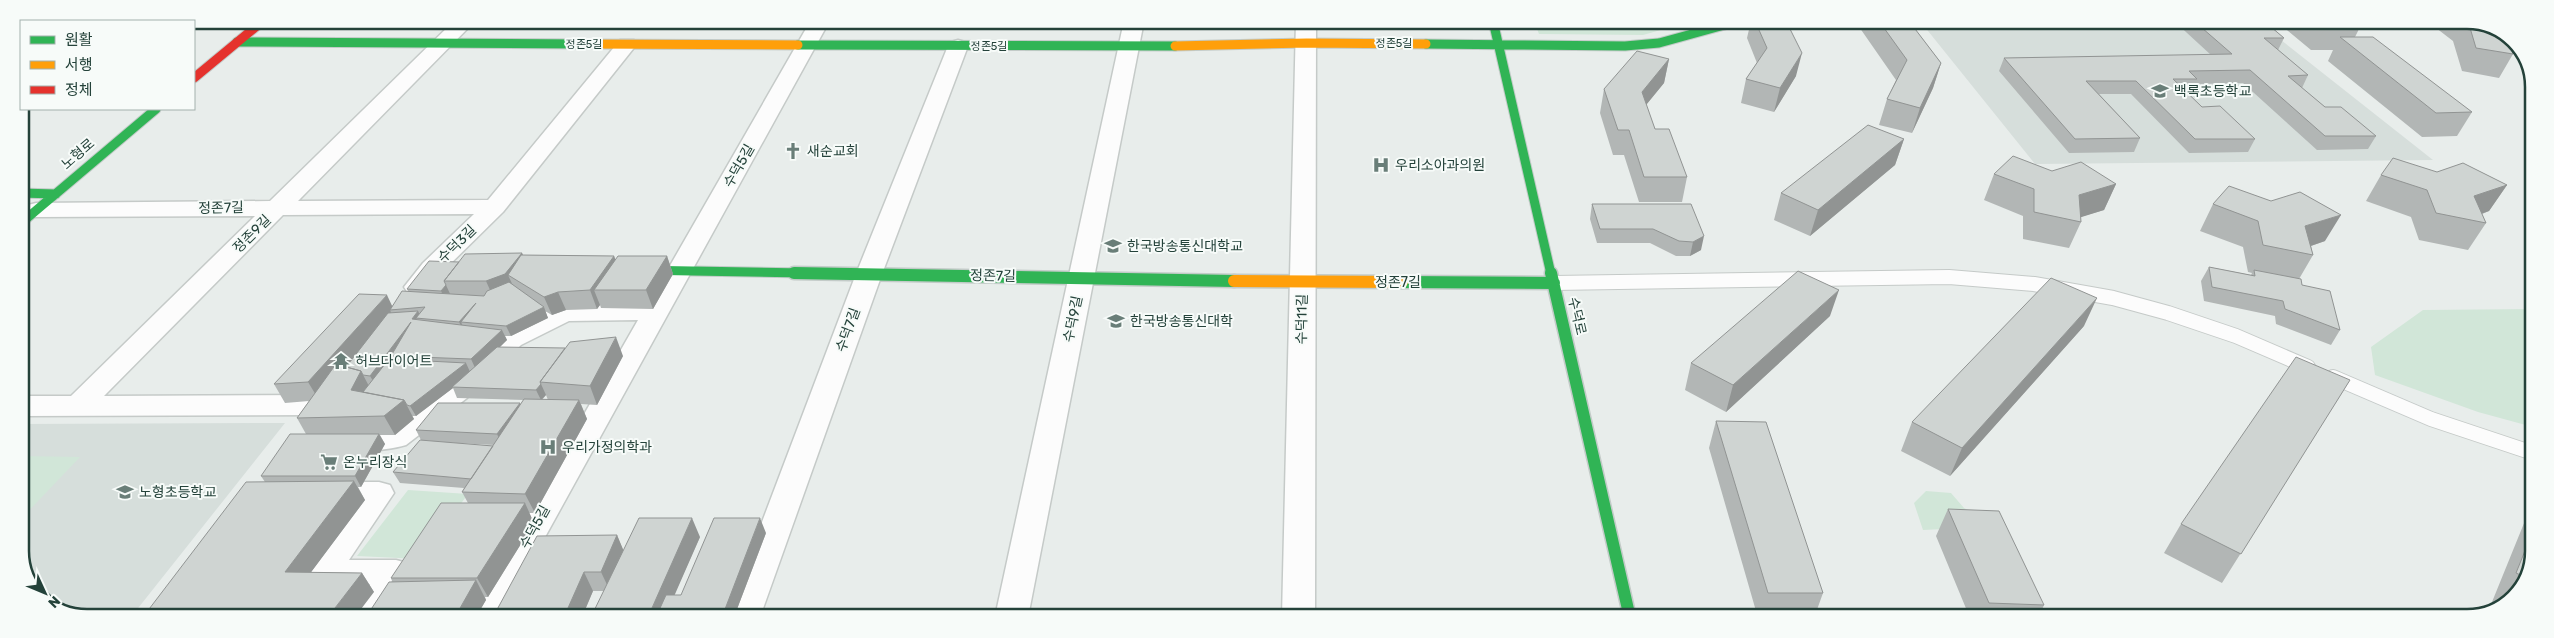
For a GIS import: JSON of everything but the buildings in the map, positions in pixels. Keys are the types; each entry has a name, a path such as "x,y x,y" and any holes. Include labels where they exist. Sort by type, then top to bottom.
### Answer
{"street":[{"path":"195,77 253,29"},
{"name":"정존9길","path":"77,407 457,29"},
{"name":"수덕5길","path":"489,609 817,29"},
{"name":"수덕9길","path":"1013,609 1132,29"},
{"name":"수덕로","path":"1495,29 1628,609"},
{"name":"정존5길","path":"237,42 1129,47 1307,32 1498,43 1625,46 1659,43 1710,29"},
{"name":"수덕11길","path":"1299,609 1302,282 1307,32"},
{"name":"수덕3길","path":"402,306 442,268 495,207 627,44"},
{"name":"수덕7길","path":"746,609 869,274 958,46"},
{"name":"노형로","path":"29,216 155,110"},
{"path":"29,193 56,194"},
{"name":"정존7길","path":"29,217 278,207 495,207"},
{"name":"정존7길","path":"621,270 1302,282 1554,283"},
{"path":"29,406 77,407 329,398 315,434 396,438 479,372 512,339 564,313 656,312"},
{"path":"443,402 483,404"},
{"path":"571,409 601,410"},
{"path":"293,494 379,493 323,572 396,572 371,609"}],"lane":[{"path":"1554,283 1949,277 2034,284 2113,298 2168,313 2236,336 2431,420 2525,450"}],"shaded area":[{"name":"백록초등학교","path":"1926,29 2267,29 2433,160 2035,164"},
{"name":"노형초등학교","path":"285,423 137,609 87,609 65,605 51,597 43,589 33,573 29,555 29,424"}],"green space":[{"path":"1537,29 1664,29 1643,35 1539,34"},
{"path":"2525,309 2525,425 2478,412 2375,375 2371,347 2423,310"},
{"path":"29,456 80,457 29,511"},
{"path":"408,490 468,494 420,559 357,556"},
{"path":"1926,491 1951,493 1964,508 1981,516 1984,527 1923,530 1914,503"}],"traffic: fast":[{"path":"1495,29 1628,609"},
{"path":"1426,44 1625,46 1659,43 1710,29"},
{"path":"237,42 585,44"},
{"path":"798,45 1175,46"},
{"path":"29,216 155,110"},
{"path":"29,193 56,194"},
{"path":"635,270 1234,281"},
{"path":"1402,282 1554,283"}],"traffic: slow":[{"path":"1175,46 1307,43 1426,44"},
{"path":"585,44 798,45"},
{"path":"1234,281 1402,282"}],"traffic: jam":[{"path":"195,77 253,29"}],"place":[{"name":"백록초등학교","path":"2160,91"},
{"name":"새순교회","path":"793,151"},
{"name":"우리소아과의원","path":"1381,165"},
{"name":"한국방송통신대학교","path":"1113,246"},
{"name":"한국방송통신대학","path":"1116,321"},
{"name":"허브다이어트","path":"341,361"},
{"name":"우리가정의학과","path":"548,447"},
{"name":"온누리장식","path":"329,462"},
{"name":"노형초등학교","path":"125,492"}]}
